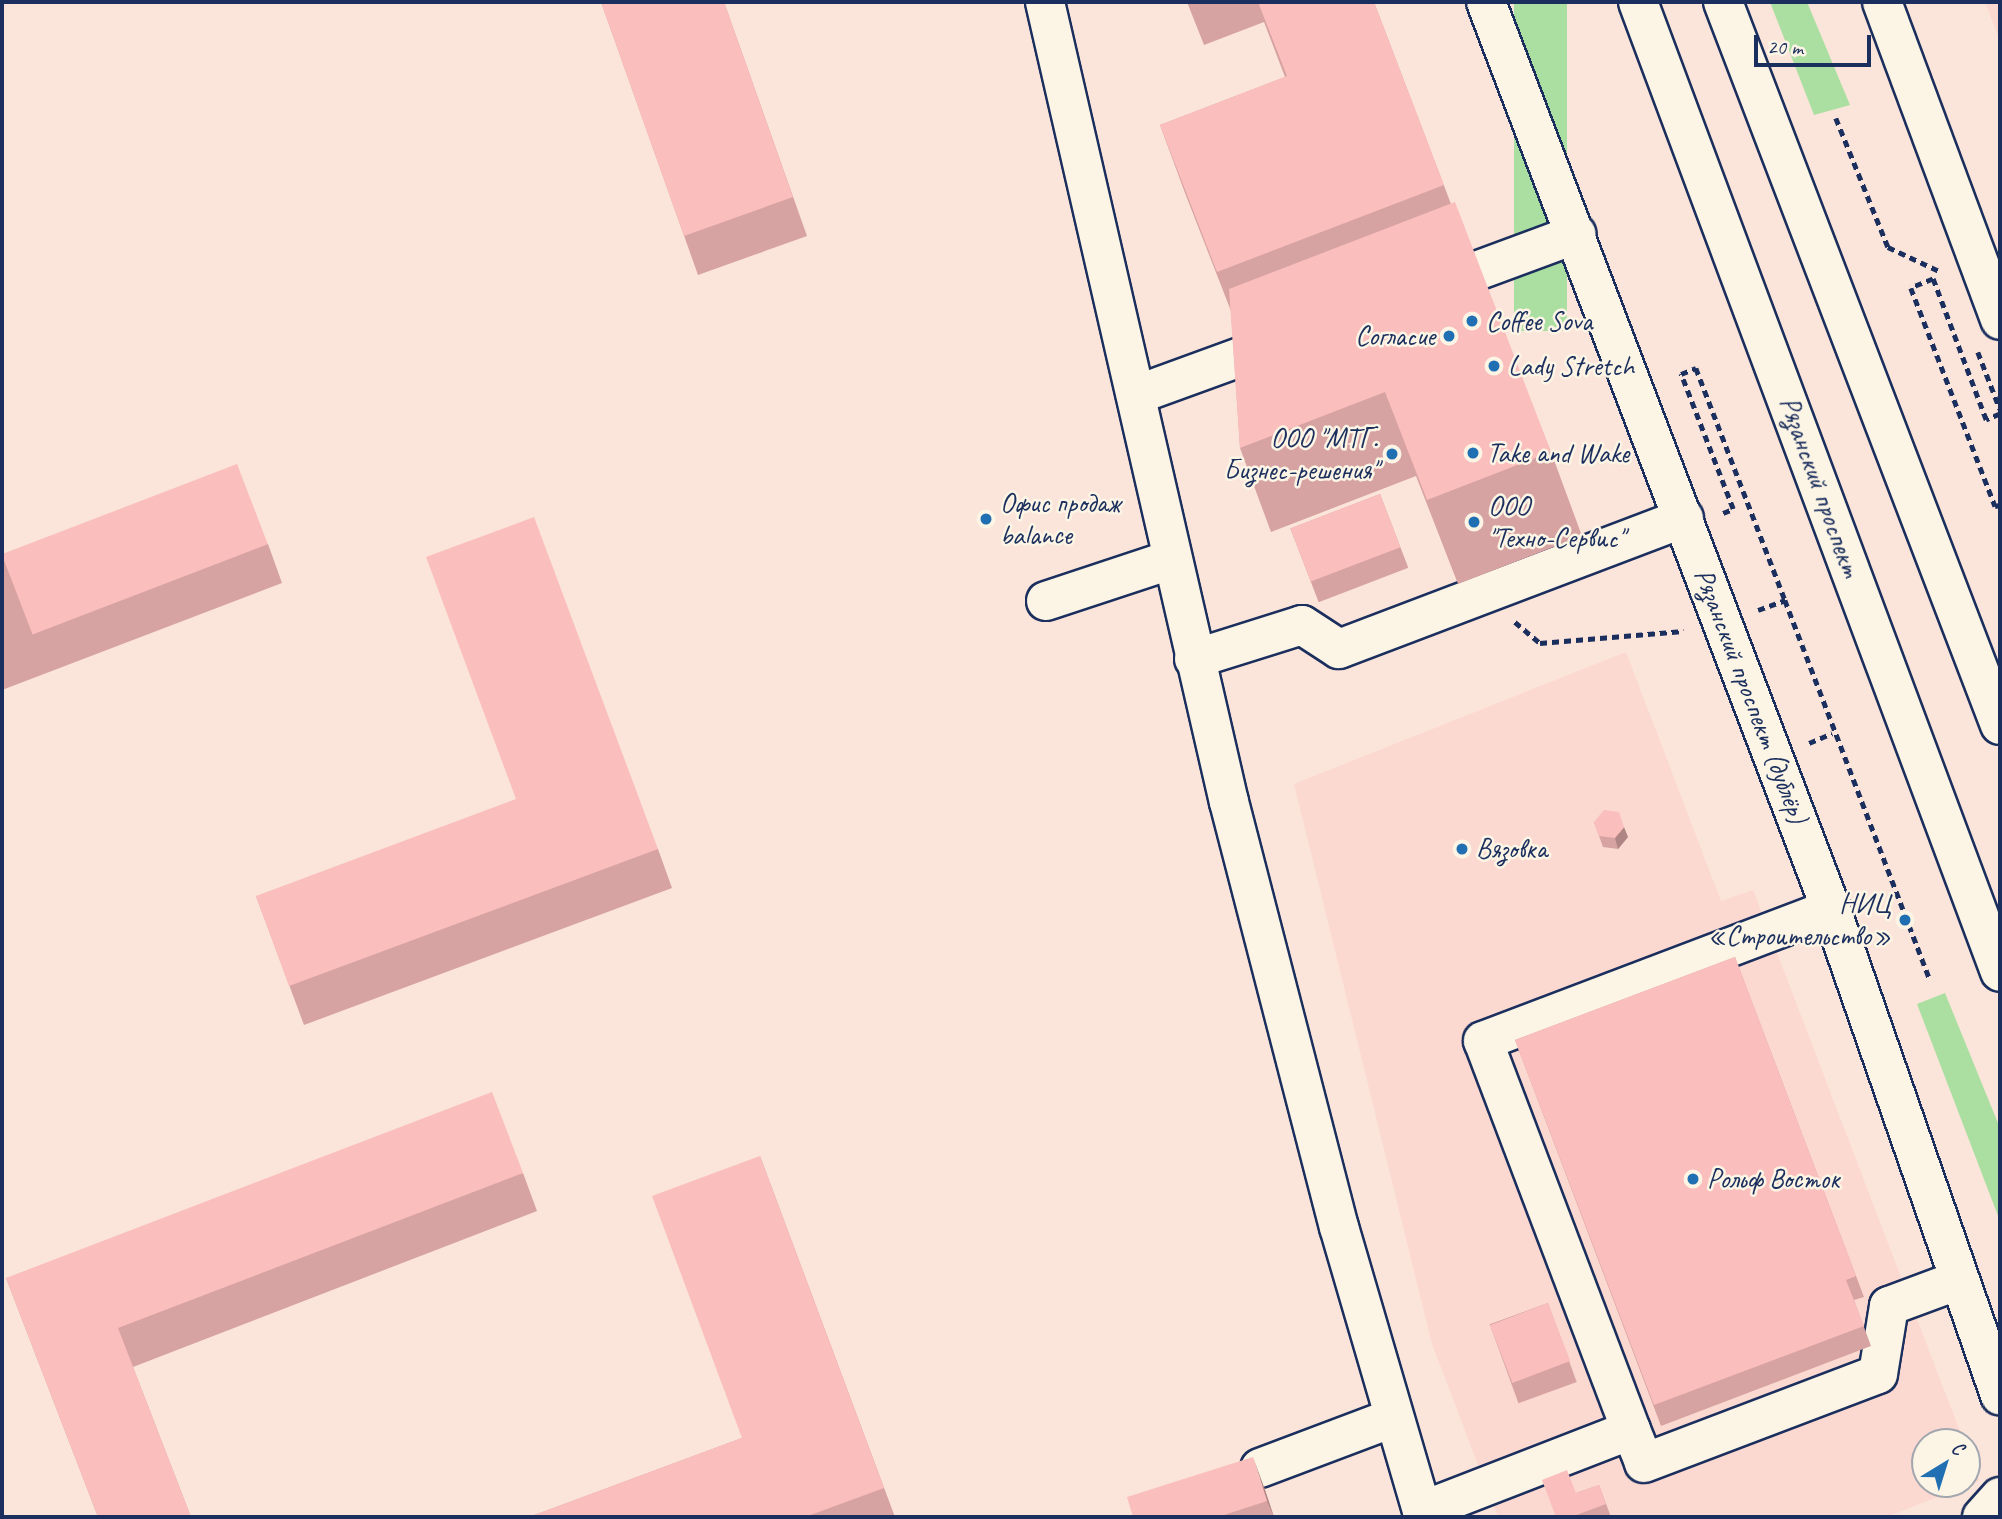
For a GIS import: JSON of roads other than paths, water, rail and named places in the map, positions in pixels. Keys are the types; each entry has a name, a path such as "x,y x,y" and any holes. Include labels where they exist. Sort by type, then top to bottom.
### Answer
{"street":[{"path":"1045,2 1194,659 1392,1418 1423,1514 1631,1430"},
{"name":"Рязанский проспект (дублёр)","path":"1486,2 1831,909 2000,1395"},
{"name":"Рязанский проспект","path":"1638,2 2000,972"},
{"path":"1723,2 2000,725"},
{"path":"1882,2 1989,334"},
{"path":"1395,300 1576,234"},
{"path":"1136,395 1318,329"},
{"path":"1194,659 1302,625 1339,649 1486,596 1684,517"},
{"path":"1046,601 1170,559"},
{"path":"1831,909 1483,1041 1644,1463 1878,1374 1889,1306 1959,1280"},
{"path":"1259,1468 1392,1418"},
{"path":"1982,1517 2000,1497"}],"place":[{"name":"Coffee Sova","path":"1472,321"},
{"name":"Согласие","path":"1449,336"},
{"name":"Lady Stretch","path":"1494,366"},
{"name":"Take and Wake","path":"1473,453"},
{"name":"ООО \"МТГ. Бизнес-решения\"","path":"1392,454"},
{"name":"Офис продаж balance","path":"986,519"},
{"name":"ООО \"Техно-Сервис\"","path":"1474,522"},
{"name":"Вязовка","path":"1462,849"},
{"name":"НИЦ «Строительство»","path":"1905,920"},
{"name":"Рольф Восток","path":"1693,1179"}]}
